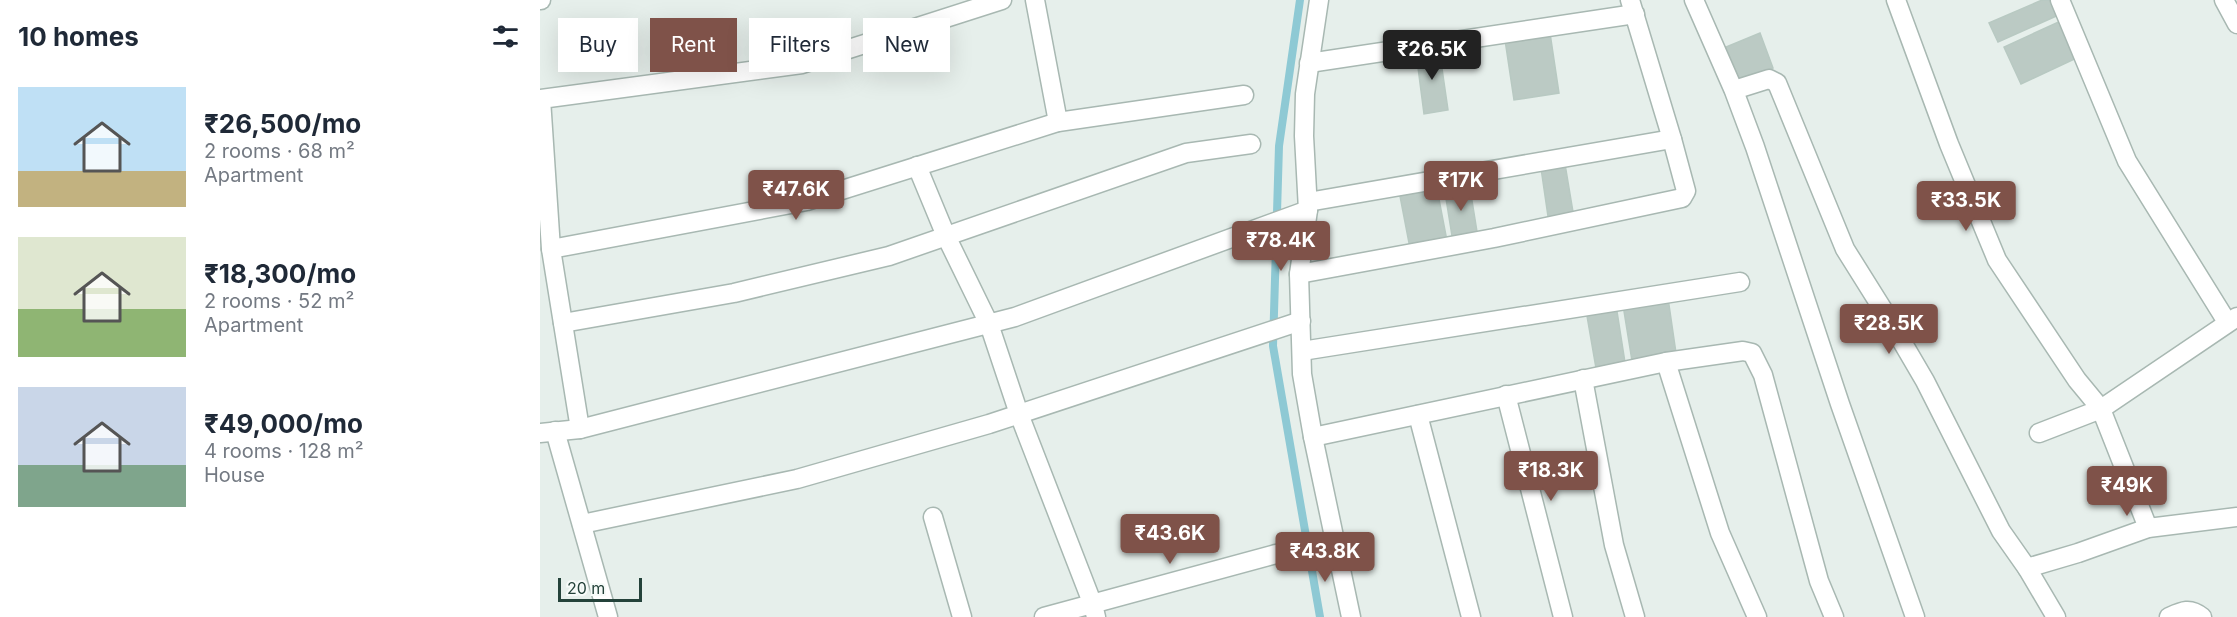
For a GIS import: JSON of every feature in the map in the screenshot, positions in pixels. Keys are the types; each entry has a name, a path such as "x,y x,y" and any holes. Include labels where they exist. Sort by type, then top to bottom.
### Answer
{"street":[{"path":"580,429 550,249 541,95 802,64 1002,0"},
{"path":"1035,0 1058,122"},
{"path":"1319,0 1305,94 1306,208 1294,324 1302,351 1302,374 1313,437 1351,617"},
{"path":"1694,0 1734,90 1755,147 1840,404 1915,617"},
{"path":"1896,0 1949,144 1996,260 2077,380 2101,410 2148,528"},
{"path":"2039,433 2101,410 2232,320 2127,161 2060,0"},
{"path":"2224,0 2237,24"},
{"path":"1299,274 1494,238 1674,201 1682,198 1686,192 1632,7 1309,63"},
{"path":"1734,90 1769,79 1777,83 1845,249 1925,381 2001,531 2027,567 2056,617"},
{"path":"550,249 807,201 1058,122 1244,95"},
{"path":"608,617 582,524 548,432 580,429 989,324 1026,313 1267,225 1306,208 1672,139"},
{"path":"563,323 734,293 889,256 1186,153 1251,144"},
{"path":"917,166 946,236 989,324 1019,414 1094,611"},
{"path":"1302,351 1740,282"},
{"path":"582,524 797,479 1019,414 1294,324"},
{"path":"1313,437 1666,362 1743,351 1752,353 1758,362 1819,581 1834,617"},
{"path":"1666,362 1720,533 1757,617"},
{"path":"1583,379 1614,545 1635,617"},
{"path":"1506,395 1563,617"},
{"path":"1418,415 1471,617"},
{"path":"933,517 962,617"},
{"path":"2027,567 2078,553 2148,528 2237,517"},
{"path":"1044,617 1094,611 1276,554 1335,541"},
{"path":"2169,617 2186,610 2195,611 2202,617"}],"building":[{"path":"2042,0 2057,0 2063,13 1998,42 1989,23"},
{"path":"2063,20 2079,57 2021,84 2004,47"},
{"path":"1550,33 1559,93 1514,100 1505,40"},
{"path":"1760,33 1773,68 1733,84 1719,50"},
{"path":"1439,48 1448,110 1424,114 1416,52"},
{"path":"1565,164 1574,218 1549,223 1541,168"},
{"path":"1469,182 1478,238 1453,242 1444,186"},
{"path":"1437,189 1447,241 1410,248 1400,196"},
{"path":"1668,298 1677,360 1633,367 1623,305"},
{"path":"1616,305 1626,369 1597,374 1586,310"}],"waterway":[{"path":"1300,0 1279,146 1273,346 1320,617"}]}
